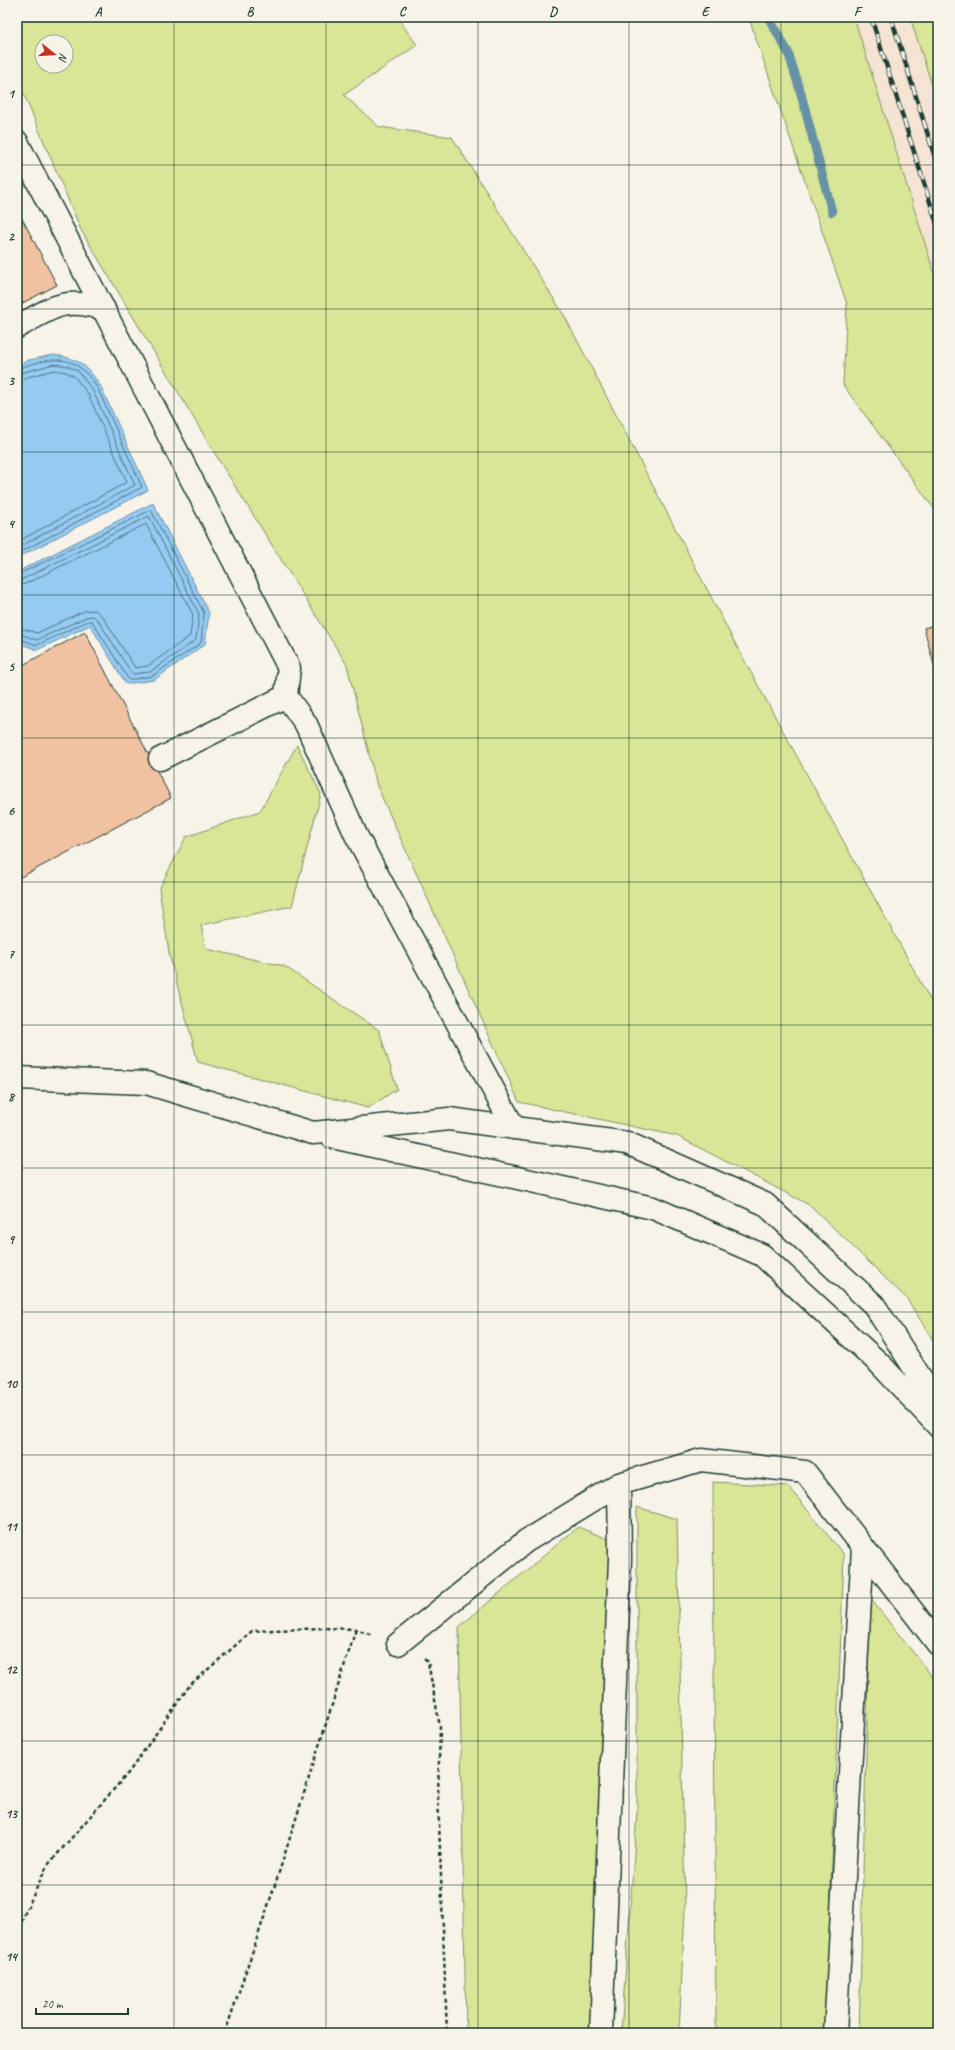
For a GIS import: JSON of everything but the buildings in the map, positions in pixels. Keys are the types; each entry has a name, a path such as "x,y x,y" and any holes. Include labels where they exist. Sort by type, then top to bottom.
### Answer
{"lane":[{"path":"17,142 289,668 286,696 306,724 356,835 514,1128"},
{"path":"17,326 65,303 81,302 104,309"},
{"path":"160,759 286,696"},
{"path":"17,1078 146,1083 313,1133 653,1208 762,1255 880,1364 938,1426"},
{"path":"313,1133 449,1119 627,1143 765,1204 874,1305 938,1405"},
{"path":"398,1644 526,1541 619,1484 701,1460 805,1472 938,1644"},
{"path":"600,2033 620,1559 619,1484"},
{"path":"835,2033 863,1547"}],"path":[{"path":"17,1935 24,1915 47,1866 129,1772 190,1685 252,1631 324,1628 356,1629 398,1644 428,1662 440,1727 438,1796 447,2033"},
{"path":"225,2033 275,1885 356,1629"}],"shaded area":[{"path":"854,17 910,17 938,104 938,285"}],"green space":[{"path":"17,17 397,17 417,45 344,95 379,127 452,137 564,315 736,645 938,1014 938,1348 907,1299 811,1206 677,1136 519,1102 377,786 347,665 220,462 81,230 17,78"},
{"path":"743,17 854,17 938,285 938,514 843,385 847,304 750,21"},
{"path":"910,17 938,17 938,104"},
{"path":"297,745 321,794 292,906 201,925 206,949 284,966 379,1030 397,1089 368,1108 198,1062 170,958 159,889 186,837 260,811"},
{"path":"713,1482 788,1486 844,1555 827,2033 716,2033"},
{"path":"637,1507 677,1519 685,1909 679,2033 621,2033 637,1812"},
{"path":"578,1527 613,1541 591,2033 466,2033 459,1627"},
{"path":"870,1598 938,1684 938,2006 933,2033 859,2033"}],"water":[{"path":"53,355 70,358 82,364 96,379 148,490 17,558 17,366 29,360"},
{"path":"153,503 209,613 205,644 154,680 126,684 90,625 37,650 17,642 17,572"}],"waterway":[{"path":"768,17 788,52 800,90 832,212"}],"railway":[{"path":"871,17 938,227"},
{"path":"891,17 938,167"}]}
